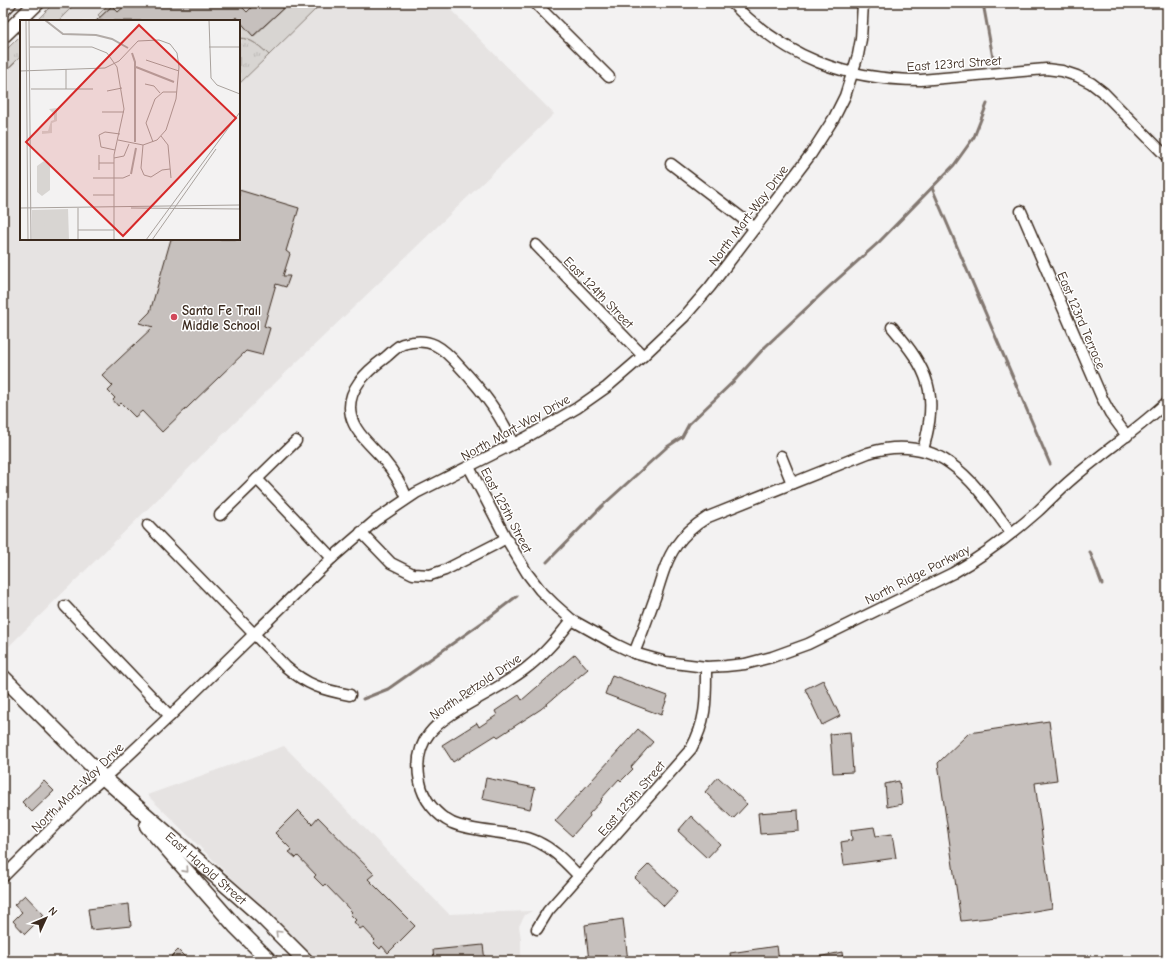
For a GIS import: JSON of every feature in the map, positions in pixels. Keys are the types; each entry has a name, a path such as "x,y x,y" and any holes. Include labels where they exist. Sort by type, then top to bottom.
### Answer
{"main road":[{"path":"3,9 9,3"},
{"path":"3,36 37,3"},
{"name":"East Harold Street","path":"3,677 104,778 235,926 270,961"},
{"name":"East Harold Street","path":"104,778 261,916 306,961"}],"street":[{"path":"534,3 609,77"},
{"name":"East 123rd Street","path":"732,3 760,29 791,49 807,58 834,69 852,73 881,78 921,80 1046,69 1062,71 1077,76 1091,83 1104,93 1167,157"},
{"name":"North Mart-Way Drive","path":"3,877 93,787 170,716 332,558 361,532 407,498 553,423 576,408 607,387 643,356 684,317 755,228 824,136 845,96 858,55 861,39 863,3"},
{"path":"671,164 755,228"},
{"name":"East 123rd Terrace","path":"1021,211 1102,398 1110,413 1128,436"},
{"name":"East 124th Street","path":"536,246 643,356"},
{"path":"892,327 911,349 921,365 927,380 930,396 929,427 922,450"},
{"path":"407,498 398,479 384,460 355,427 351,415 351,399 357,385 373,367 401,345 416,341 434,344 451,356 496,408 506,426 513,444"},
{"name":"North Ridge Parkway","path":"634,653 666,662 706,667 726,666 758,661 808,644 953,573 981,556 1037,512 1071,480 1128,436 1167,402"},
{"path":"220,515 296,442"},
{"path":"634,653 645,627 669,557 688,532 708,517 868,452 898,447 922,450 944,459 972,482 1011,533"},
{"path":"781,456 792,483"},
{"name":"East 125th Street","path":"469,467 506,538 536,584 554,604 572,620 634,653"},
{"path":"258,479 332,558"},
{"path":"148,525 286,667 299,678 319,688 350,695"},
{"path":"361,532 391,563 413,574 430,575 445,570 506,538"},
{"path":"65,606 170,716"},
{"name":"North Petzold Drive","path":"572,620 550,647 529,666 510,680 439,722 429,733 422,746 417,770 421,789 425,798 437,812 445,818 453,823 470,828 522,837 536,841 553,850 579,876"},
{"name":"East 125th Street","path":"537,929 548,911 691,749 702,727 706,667"}],"shaded area":[{"name":"Santa Fe Trail Middle School","path":"56,3 444,3 554,114 271,387 3,652 3,54 20,38 20,240 240,240 240,20 38,20"},
{"path":"284,746 449,914 532,911 525,915 519,926 521,939 521,961 316,961 147,795"}],"green space":[{"path":"54,3 76,3 59,20 37,20"},
{"path":"123,3 128,3 118,12 112,6 100,17 98,15 109,4 113,4 118,8"},
{"path":"285,3 322,3 269,55 252,41 240,38 240,24 242,24 254,36 287,5"},
{"path":"20,36 20,57 8,69 3,71 3,53"},
{"path":"240,38 252,41 269,55 240,83"}],"building":[{"path":"128,3 238,3 247,12 256,3 289,3 253,36 236,17 233,20 97,20 112,6 118,12"},
{"name":"Santa Fe Trail Middle School","path":"240,190 299,208 286,251 290,254 283,276 290,276 286,287 276,284 264,326 270,328 262,355 246,351 162,432 142,411 135,417 121,403 118,406 113,400 115,398 108,391 113,386 102,375 153,327 139,323 150,312 171,240 240,240"},
{"path":"575,654 588,669 541,709 498,737 496,735 453,762 442,745 477,723 479,727 497,715 495,711 519,695 522,700"},
{"path":"612,675 668,696 661,715 605,694"},
{"path":"823,680 840,716 822,725 805,689"},
{"path":"1049,721 1057,780 1035,783 1052,908 1006,916 961,921 938,763 969,733"},
{"path":"638,729 653,742 631,767 633,769 621,781 619,779 572,836 555,821"},
{"path":"850,732 853,772 833,773 830,734"},
{"path":"718,777 747,804 733,819 705,792"},
{"path":"486,778 535,788 530,809 482,799"},
{"path":"44,781 54,791 32,812 22,802"},
{"path":"899,781 902,804 887,807 885,784"},
{"path":"298,810 312,824 318,817 374,874 368,879 415,926 388,953 382,946 380,949 373,942 375,940 363,927 360,929 354,922 356,920 350,914 352,912 325,884 323,886 314,877 316,875 298,856 296,858 289,852 292,850 275,833"},
{"path":"798,810 799,831 760,834 758,813"},
{"path":"691,816 720,844 707,858 678,831"},
{"path":"874,827 876,836 892,834 896,858 844,865 841,842 852,840 851,830"},
{"path":"649,864 678,891 664,906 635,878"},
{"path":"25,895 44,915 25,934 13,921 22,912 14,905"},
{"path":"129,904 131,926 91,930 88,909"},
{"path":"623,919 628,961 589,961 585,925"},
{"path":"483,945 485,961 434,961 433,950"},
{"path":"777,946 779,961 731,961 730,953"},
{"path":"178,950 189,961 167,961"},
{"path":"842,952 843,961 818,961 818,957"}],"waterway":[{"path":"983,3 993,58"},
{"path":"547,562 602,506 667,447 682,437 689,424 735,380 765,347 879,242 954,165 974,137 987,104"},
{"path":"932,188 1050,464"},
{"path":"1090,552 1102,584"},
{"path":"363,699 388,689 483,622 517,596"}],"place":[{"name":"Santa Fe Trail Middle School","path":"174,317"}]}
